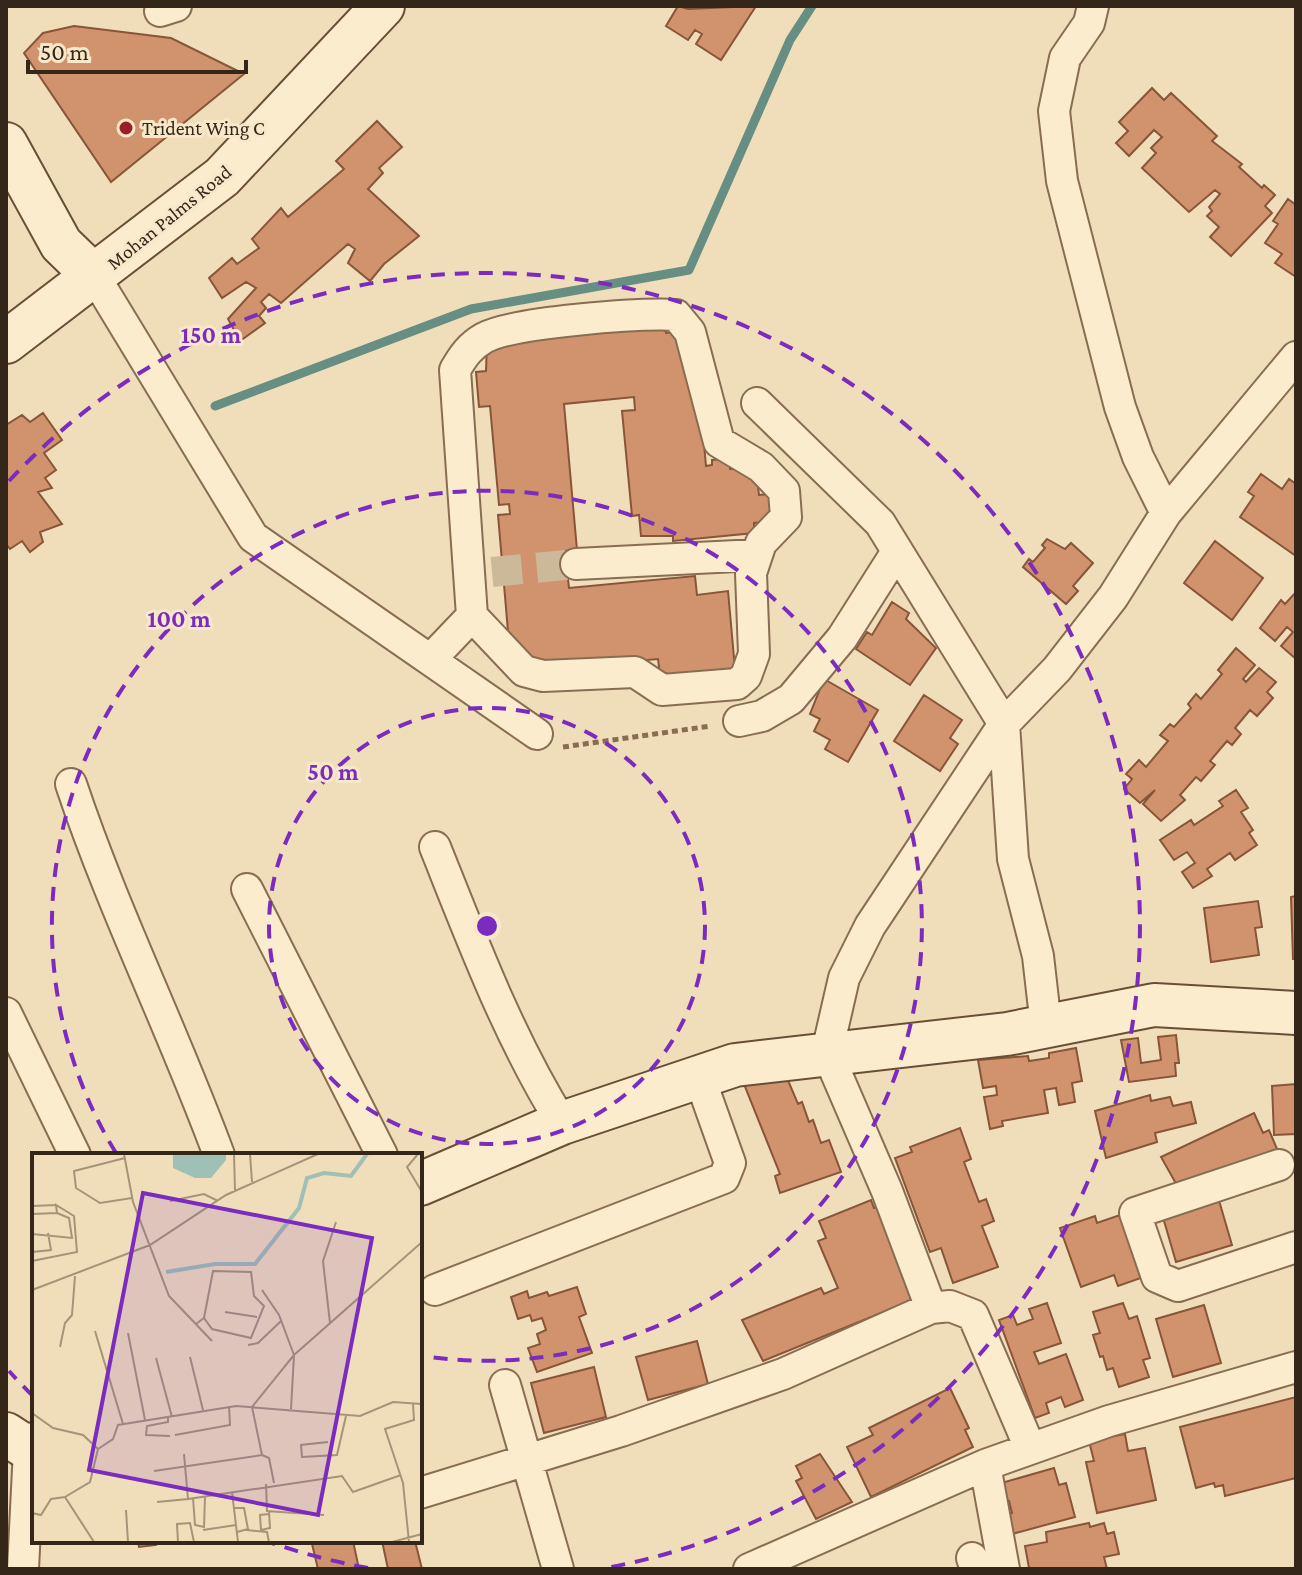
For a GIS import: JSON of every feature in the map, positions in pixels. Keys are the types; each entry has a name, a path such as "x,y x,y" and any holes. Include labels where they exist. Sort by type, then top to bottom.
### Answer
{"street":[{"name":"Mohan Palms Road","path":"6,342 222,177 383,6"},
{"path":"1093,6 1089,23 1065,58 1054,111 1062,181 1120,407 1138,457 1166,513"},
{"path":"6,144 61,244 95,277 253,537 537,734"},
{"path":"430,660 472,616 480,573 455,370 467,350 503,331 646,313 676,315 690,332 719,442 761,467 784,491 786,517 761,543 751,573 754,654 746,676 737,684 724,688 662,690 635,672 543,676 524,671 472,616"},
{"path":"931,1308 887,1191 827,1052 844,978 870,926 1004,724 1057,669 1103,609 1166,513 1296,357"},
{"path":"757,403 880,523 1004,724 1013,859 1038,956 1046,1026"},
{"path":"739,721 762,716 791,699 842,638 896,553"},
{"path":"576,564 757,555"},
{"path":"71,784 95,856 187,1068 218,1153"},
{"path":"435,847 501,1011 527,1066 562,1123"},
{"path":"247,889 381,1153"},
{"path":"422,1183 562,1123 735,1065 827,1052 1007,1034 1154,1005 1296,1013"},
{"path":"6,1013 74,1153"},
{"path":"435,1290 724,1178 730,1163 699,1076"},
{"path":"1279,1165 1135,1213 1157,1277 1178,1286 1296,1247"},
{"path":"422,1492 783,1374 931,1308 950,1306 973,1315 1030,1448"},
{"path":"749,1569 813,1556 985,1465 1030,1448 1198,1394 1296,1367"},
{"path":"505,1385 558,1569"},
{"path":"23,1442 23,1569"},
{"path":"985,1465 1004,1569"}],"path":[{"path":"537,734 566,749 739,721"}],"building":[{"path":"678,6 688,9 756,6 721,60 696,44 702,34 695,30 688,40 666,26"},
{"name":"Trident Wing C","path":"74,26 171,38 244,74 111,182 24,53 43,33"},
{"path":"1152,88 1164,100 1171,93 1217,136 1212,141 1242,164 1239,167 1262,188 1264,185 1275,195 1265,206 1272,213 1231,256 1210,237 1219,227 1207,216 1212,211 1209,207 1220,194 1215,190 1189,212 1142,168 1156,153 1151,148 1162,137 1154,130 1129,156 1116,143 1128,131 1119,122"},
{"path":"377,121 402,147 379,168 383,173 368,189 419,236 384,264 370,281 348,263 355,249 348,244 281,303 269,294 261,302 266,308 259,316 265,323 240,341 228,319 256,288 246,282 222,298 209,278 232,258 237,264 259,248 252,239 281,208 288,217 344,169 336,161"},
{"path":"1288,199 1296,205 1296,277 1275,263 1282,254 1265,243 1278,224 1273,221"},
{"path":"664,319 666,333 687,331 696,354 706,466 712,465 712,460 730,458 730,469 756,467 759,495 769,494 772,521 754,523 754,533 673,541 673,536 641,536 639,515 632,516 622,411 635,410 634,397 564,404 577,550 565,551 569,588 695,576 697,595 728,591 736,680 705,682 704,671 685,673 686,682 661,684 658,659 555,668 540,666 540,660 517,661 509,643 498,515 510,514 509,504 499,505 490,406 479,407 476,372 486,371 487,342"},
{"path":"43,413 62,440 44,453 56,470 45,478 52,488 38,492 62,524 40,532 43,542 30,552 22,541 10,549 6,544 6,425 22,415 30,422"},
{"path":"1261,474 1282,489 1289,479 1296,484 1296,556 1240,517 1254,496 1248,492"},
{"path":"1047,539 1065,549 1071,543 1093,563 1073,586 1078,591 1066,604 1023,567 1029,559 1033,562 1045,548 1042,545"},
{"path":"1215,541 1263,578 1232,620 1184,583"},
{"path":"1296,592 1296,659 1281,646 1293,632 1287,627 1275,641 1260,628 1281,600 1285,604"},
{"path":"892,602 909,613 906,619 936,648 910,685 856,649 867,632 872,635"},
{"path":"1236,648 1255,665 1243,679 1246,682 1259,668 1276,682 1267,692 1273,698 1257,716 1250,710 1235,728 1241,734 1232,745 1227,741 1210,761 1215,765 1201,781 1196,777 1180,795 1185,800 1161,821 1143,804 1155,790 1140,803 1124,789 1132,779 1126,774 1139,760 1146,767 1168,741 1160,735 1170,724 1174,727 1191,708 1188,704 1196,694 1201,699 1222,674 1218,670"},
{"path":"824,679 878,710 848,762 825,749 830,740 814,731 820,719 810,714"},
{"path":"924,695 962,720 950,738 958,744 940,771 894,741"},
{"path":"1236,790 1248,808 1241,812 1253,830 1249,833 1257,845 1235,860 1230,853 1207,869 1212,876 1193,888 1182,872 1195,863 1187,852 1174,860 1160,840 1191,820 1194,825 1223,806 1219,801"},
{"path":"1296,896 1296,959 1293,959 1291,897"},
{"path":"1258,901 1262,927 1255,928 1259,955 1211,962 1204,908"},
{"path":"1176,1035 1179,1063 1175,1063 1176,1076 1129,1082 1121,1040 1138,1038 1141,1063 1161,1060 1158,1037"},
{"path":"1076,1048 1082,1081 1072,1083 1075,1102 1059,1105 1056,1088 1044,1090 1048,1113 1002,1121 1003,1126 990,1129 984,1097 997,1095 996,1086 983,1088 978,1060 1028,1056 1029,1061 1049,1058 1049,1053"},
{"path":"784,1071 798,1104 802,1102 809,1122 813,1120 821,1143 829,1140 841,1172 780,1193 775,1176 780,1174 744,1084"},
{"path":"1296,1084 1296,1134 1274,1135 1272,1086"},
{"path":"1150,1095 1151,1101 1170,1097 1173,1106 1191,1102 1196,1123 1155,1133 1157,1142 1106,1158 1095,1111"},
{"path":"1254,1113 1263,1133 1269,1130 1280,1156 1178,1187 1161,1157"},
{"path":"960,1128 971,1159 964,1162 979,1202 986,1199 994,1221 982,1226 998,1267 953,1283 941,1248 930,1252 895,1158 912,1152 910,1147"},
{"path":"1218,1197 1232,1245 1176,1262 1162,1214"},
{"path":"871,1200 874,1208 880,1206 918,1298 763,1361 742,1320 821,1288 824,1294 838,1288 818,1241 826,1238 819,1221"},
{"path":"1120,1215 1141,1278 1118,1286 1114,1275 1081,1287 1060,1228 1095,1216 1097,1223"},
{"path":"577,1287 586,1314 579,1317 592,1353 537,1372 528,1348 540,1344 537,1334 546,1330 542,1318 532,1321 530,1315 518,1319 511,1297 527,1291 529,1298 547,1292 549,1296"},
{"path":"1047,1303 1061,1343 1034,1352 1039,1364 1066,1354 1083,1400 1065,1407 1061,1397 1046,1403 1049,1413 1035,1418 999,1320 1013,1315 1017,1325 1033,1319 1029,1309"},
{"path":"1123,1303 1129,1319 1137,1316 1150,1358 1143,1360 1149,1377 1119,1387 1113,1368 1107,1370 1103,1356 1100,1357 1093,1335 1100,1333 1093,1312"},
{"path":"1204,1305 1221,1363 1173,1377 1156,1319"},
{"path":"697,1341 708,1384 648,1400 636,1357"},
{"path":"594,1367 606,1417 544,1433 531,1383"},
{"path":"950,1388 969,1428 965,1430 973,1447 871,1497 847,1447 873,1435 869,1428"},
{"path":"1296,1397 1296,1478 1225,1496 1223,1485 1215,1487 1214,1483 1196,1488 1180,1427"},
{"path":"1125,1434 1128,1451 1145,1448 1156,1500 1097,1513 1086,1462 1094,1461 1089,1441"},
{"path":"820,1454 852,1502 816,1519 796,1481 802,1478 796,1466"},
{"path":"1054,1468 1059,1485 1066,1483 1075,1517 1012,1534 1007,1514 1012,1513 1009,1501 1003,1502 998,1484"},
{"path":"1089,1523 1090,1527 1104,1523 1107,1534 1114,1532 1119,1554 1104,1557 1107,1569 1024,1569 1029,1568 1025,1546 1047,1542 1046,1532"},
{"path":"138,1543 156,1545 139,1547"},
{"path":"353,1543 359,1569 318,1569 312,1544"},
{"path":"382,1543 416,1543 422,1569 388,1569"}],"waterway":[{"path":"215,406 471,309 689,270 790,40 812,6"}],"tunnel":[{"path":"492,572 576,564"}],"place":[{"name":"Trident Wing C","path":"126,128"}]}
